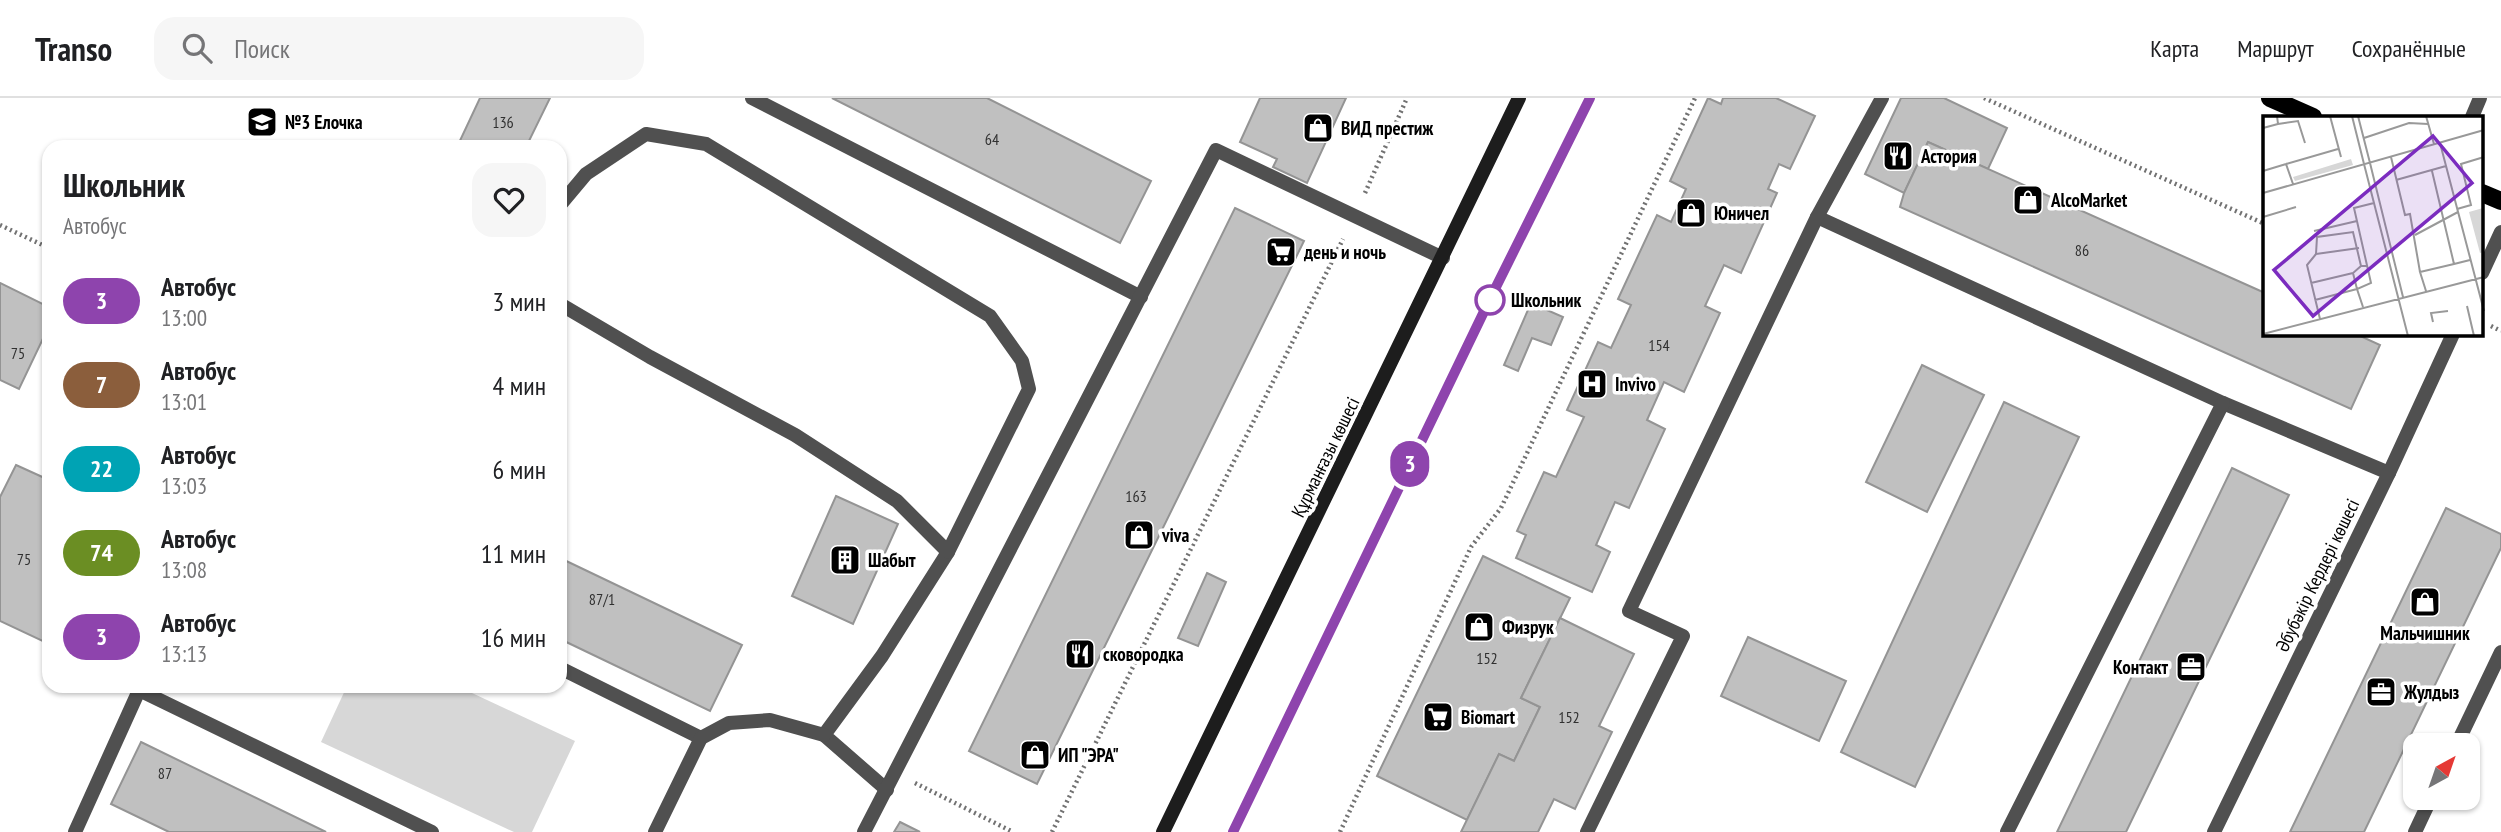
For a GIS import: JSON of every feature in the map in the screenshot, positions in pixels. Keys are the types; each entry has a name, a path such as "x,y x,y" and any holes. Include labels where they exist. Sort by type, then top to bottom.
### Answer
{"main road":[{"path":"2270,98 2311,116"},
{"path":"2484,193 2501,201"}],"street":[{"path":"752,98 1141,297"},
{"name":"Құрманғазы көшесі","path":"1163,832 1519,98"},
{"path":"1233,832 1590,98"},
{"path":"1587,832 1683,636 1629,611 1817,217 1882,98"},
{"path":"2472,116 2480,98"},
{"path":"567,197 586,174 646,134 706,144 990,316 1022,361 1029,389 948,552 882,656 824,735"},
{"path":"864,832 1216,150 1443,258"},
{"path":"1817,217 2222,403 2389,473"},
{"path":"2484,268 2501,232"},
{"path":"567,308 650,357 796,435 897,501 948,552"},
{"name":"Әбубәкір Кердері көшесі","path":"2214,832 2389,473 2452,336"},
{"path":"2007,832 2222,403"},
{"path":"2462,733 2501,652"},
{"path":"567,671 701,738"},
{"path":"75,832 138,693"},
{"path":"150,693 432,832"},
{"path":"656,832 701,738 729,723 769,720 824,735 887,790"},
{"path":"2415,832 2425,810"}],"path":[{"path":"1052,832 1354,216 1407,98"},
{"path":"1340,832 1471,547 1501,508 1695,98"},
{"path":"1984,98 2263,223"},
{"path":"0,225 42,245"},
{"path":"2491,326 2501,331"},
{"path":"895,774 1013,832"}],"shaded area":[{"path":"344,693 472,693 575,741 532,832 514,832 321,742"}],"building":[{"path":"480,98 550,98 529,140 460,140"},
{"path":"832,98 987,98 1151,181 1120,243"},
{"path":"1260,98 1346,98 1307,183 1273,167 1277,159 1240,142"},
{"path":"1708,98 1721,104 1723,98 1776,98 1815,116 1790,169 1779,164 1768,189 1777,193 1741,273 1724,265 1705,306 1720,313 1684,392 1664,382 1647,420 1665,429 1629,508 1615,502 1596,545 1610,552 1592,592 1516,558 1526,535 1517,531 1544,472 1556,477 1584,417 1567,410 1598,342 1611,348 1631,305 1618,299 1657,215 1671,222 1686,189 1670,181"},
{"name":"Астория","path":"1901,98 1944,98 2007,128 1988,169 1928,142 1904,193 1865,174"},
{"path":"1928,142 2263,292 2263,336 2360,336 2380,345 2351,409 1900,207"},
{"path":"1235,208 1304,241 1037,784 969,751"},
{"path":"0,283 42,304 42,341 19,389 0,380"},
{"path":"1531,303 1563,317 1551,345 1532,338 1518,371 1504,365"},
{"path":"1922,365 1984,395 1927,512 1866,482"},
{"path":"2004,402 2079,437 1915,787 1841,752"},
{"path":"16,465 42,477 42,641 0,621 0,497"},
{"path":"2232,468 2289,495 2126,832 2057,832"},
{"name":"Шабыт","path":"836,496 898,524 853,624 792,596"},
{"path":"2446,508 2501,534 2501,548 2412,733 2403,733 2403,751 2364,832 2290,832"},
{"path":"1483,556 1570,598 1521,698 1540,707 1514,761 1499,754 1467,820 1377,776"},
{"path":"567,561 742,645 710,711 567,642"},
{"path":"1207,573 1226,582 1198,646 1178,638"},
{"path":"1560,618 1634,654 1599,726 1612,732 1575,809 1554,799 1538,832 1461,832 1499,754 1514,761 1540,707 1521,698"},
{"path":"1748,637 1846,681 1819,741 1721,696"},
{"path":"141,742 326,832 169,832 111,804"},
{"path":"900,822 920,832 894,832"}],"bus line":[{"name":"3","path":"1233,832 1590,98"}],"place":[{"name":"№3 Елочка","path":"262,122"},
{"name":"ВИД престиж","path":"1318,128"},
{"name":"Астория","path":"1898,156"},
{"name":"AlcoMarket","path":"2028,200"},
{"name":"Юничел","path":"1691,213"},
{"name":"день и ночь","path":"1281,252"},
{"name":"Школьник","path":"1490,300"},
{"name":"Invivo","path":"1592,384"},
{"name":"viva","path":"1139,535"},
{"name":"Шабыт","path":"845,560"},
{"name":"Мальчишник","path":"2425,602"},
{"name":"Физрук","path":"1479,627"},
{"name":"сковородка","path":"1080,654"},
{"name":"Контакт","path":"2191,667"},
{"name":"Жулдыз","path":"2381,692"},
{"name":"Biomart","path":"1438,717"},
{"name":"ИП \"ЭРА\"","path":"1035,755"}]}
